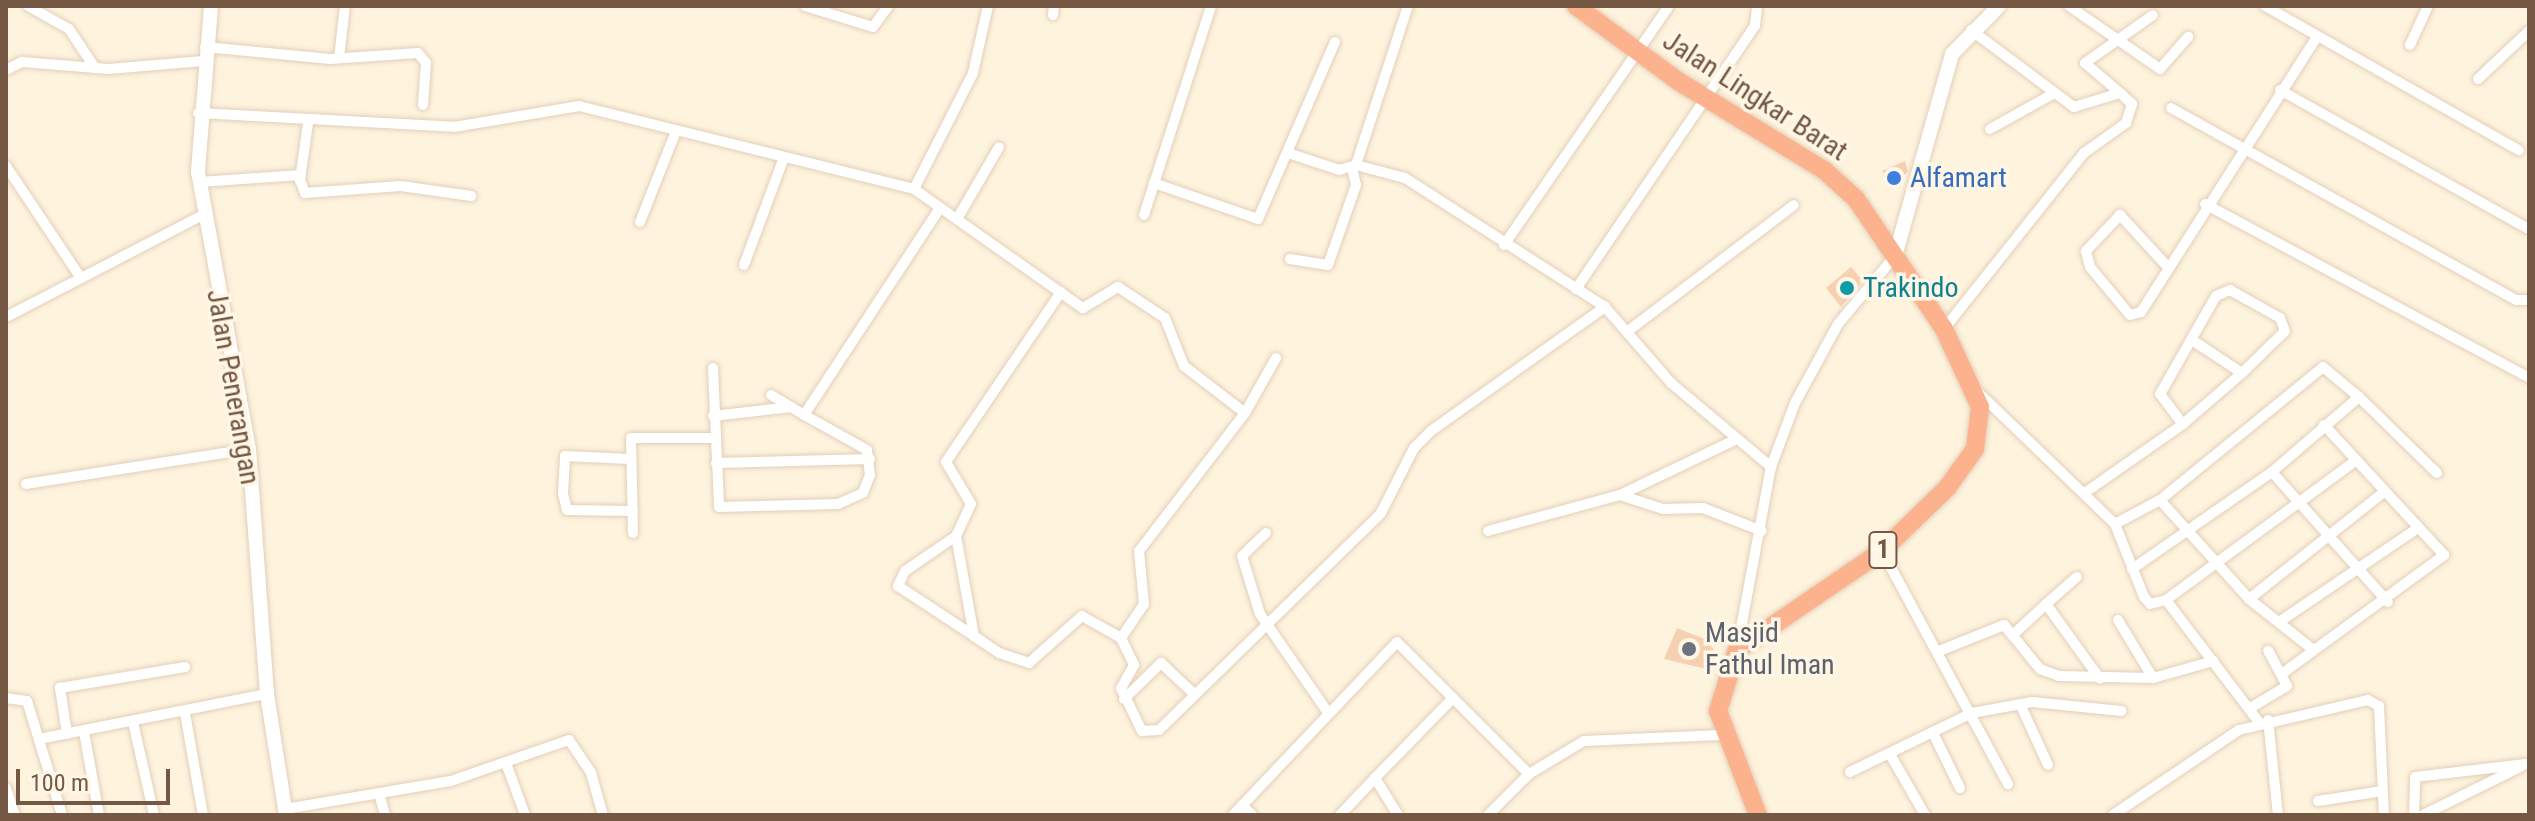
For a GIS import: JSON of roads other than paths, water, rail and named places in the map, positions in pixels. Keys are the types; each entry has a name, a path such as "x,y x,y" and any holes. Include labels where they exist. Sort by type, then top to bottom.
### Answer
{"highway":[{"name":"Jalan Lingkar Barat","path":"1576,6 1636,52 1707,99 1824,170 1856,199 1944,329 1975,389 1980,430 1967,467 1882,551 1737,650"},
{"path":"1737,650 1719,692 1721,735 1758,815"}],"street":[{"path":"28,6 69,29 95,68"},
{"name":"Jalan Penerangan","path":"211,6 198,113 199,182 249,449 267,694 286,812"},
{"path":"339,58 345,6"},
{"path":"805,6 873,27 888,6"},
{"path":"914,189 973,73 988,6"},
{"path":"1144,215 1211,6"},
{"path":"1290,259 1328,265 1356,185 1354,167 1408,6"},
{"path":"1504,245 1669,6"},
{"path":"1576,289 1756,24 1757,6"},
{"path":"1737,650 1737,619 1762,531 1771,467 1822,349 1895,256 1947,67 1971,30 1999,6"},
{"path":"2069,6 2113,41 2162,70 2188,37"},
{"path":"2265,6 2519,150"},
{"path":"2410,45 2428,6"},
{"path":"1944,329 2084,153 2126,123 2132,105 2086,65 2113,41 2153,15"},
{"path":"1971,30 2051,95 2074,107 2120,93"},
{"path":"2478,79 2529,31"},
{"path":"2165,264 2120,215 2086,251 2090,267 2130,315 2141,312 2165,264 2317,37"},
{"path":"1154,183 1258,219 1291,154 1335,42"},
{"path":"6,70 22,62 95,68 204,54 339,58 418,53 426,63 423,105"},
{"path":"2280,90 2529,229"},
{"path":"1990,129 2051,95"},
{"path":"198,113 308,123 387,118 454,127 579,106 783,160 914,189 1087,309 1118,287 1165,318 1184,366 1245,413"},
{"path":"2171,108 2516,300 2529,300"},
{"path":"308,123 301,175 309,194 406,186 471,196"},
{"path":"640,222 676,131"},
{"path":"957,219 999,147"},
{"path":"1291,154 1405,178 1504,245 1605,307 1671,383 1735,440 1771,467"},
{"path":"744,265 783,160"},
{"path":"6,166 81,278"},
{"path":"199,182 301,175"},
{"path":"2205,204 2529,378"},
{"path":"1628,331 1794,205"},
{"path":"804,415 940,208"},
{"path":"6,317 203,215"},
{"path":"2086,492 2183,424 2242,373 2285,331 2280,318 2223,291 2195,342 2160,394 2183,424"},
{"path":"1061,292 946,462 946,472 971,504 956,536 905,571 898,586 1021,664 1035,661 1078,617 1121,638 1134,665 1121,688 1124,699 1138,727 1151,735 1192,692 1381,513 1431,431 1605,307"},
{"path":"2195,342 2242,373"},
{"path":"1121,638 1144,604 1139,551 1245,413 1276,358"},
{"path":"2115,524 2160,500 2323,367 2359,397 2437,473"},
{"path":"713,368 719,507 743,509 853,502 868,486 870,459 860,442 771,395"},
{"path":"1975,389 2086,492 2115,524 2132,569 2150,604 2166,600 2355,461"},
{"path":"2132,569 2272,472 2359,397"},
{"path":"713,416 791,407"},
{"path":"2283,673 2311,648 2388,602 2442,561 2442,546 2418,528 2324,425"},
{"path":"633,533 630,459 636,435 714,438"},
{"path":"1488,531 1620,495 1735,440"},
{"path":"26,484 249,449"},
{"path":"630,459 559,456 567,510 633,511"},
{"path":"716,463 870,459"},
{"path":"2272,472 2327,539 2388,602"},
{"path":"2249,599 2384,492"},
{"path":"1620,495 1663,509 1703,508 1738,528 1762,531"},
{"path":"2160,500 2249,599 2311,648"},
{"path":"2279,622 2418,528"},
{"path":"1266,533 1242,556 1266,625 1327,711"},
{"path":"956,536 974,636"},
{"path":"1882,551 1939,651 2008,784"},
{"path":"2016,632 2077,577"},
{"path":"2166,600 2263,721 2278,815"},
{"path":"2046,604 2100,679"},
{"path":"2118,620 2153,678"},
{"path":"1939,651 1999,626 2016,632 2040,669 2100,679 2153,678 2214,661"},
{"path":"1233,815 1327,711 1397,642 1529,774"},
{"path":"2252,707 2286,688 2283,673 2268,651"},
{"path":"1124,699 1161,663 1192,692"},
{"path":"67,734 60,688 185,667"},
{"path":"39,739 185,713 267,694"},
{"path":"6,698 23,696 62,815"},
{"path":"1340,815 1453,698"},
{"path":"2113,815 2204,748 2263,721 2375,701 2384,815"},
{"path":"2020,704 2048,765"},
{"path":"1850,772 1891,756 1972,713 2020,704 2122,711"},
{"path":"185,713 203,815"},
{"path":"133,722 154,815"},
{"path":"84,732 99,815"},
{"path":"1488,815 1529,774 1584,741 1721,735"},
{"path":"1934,735 1960,788"},
{"path":"286,812 380,797 506,763 573,741 603,815"},
{"path":"1891,756 1925,815"},
{"path":"506,763 525,815"},
{"path":"2414,815 2415,777 2527,763"},
{"path":"2423,815 2527,763"},
{"path":"1375,778 1398,815"},
{"path":"6,788 15,815"},
{"path":"2318,801 2382,791"},
{"path":"380,797 385,815"},
{"path":"1242,805 1252,815"}],"place":[{"name":"Alfamart","path":"1894,178"},
{"name":"Trakindo","path":"1847,288"},
{"name":"Masjid Fathul Iman","path":"1689,649"}]}
